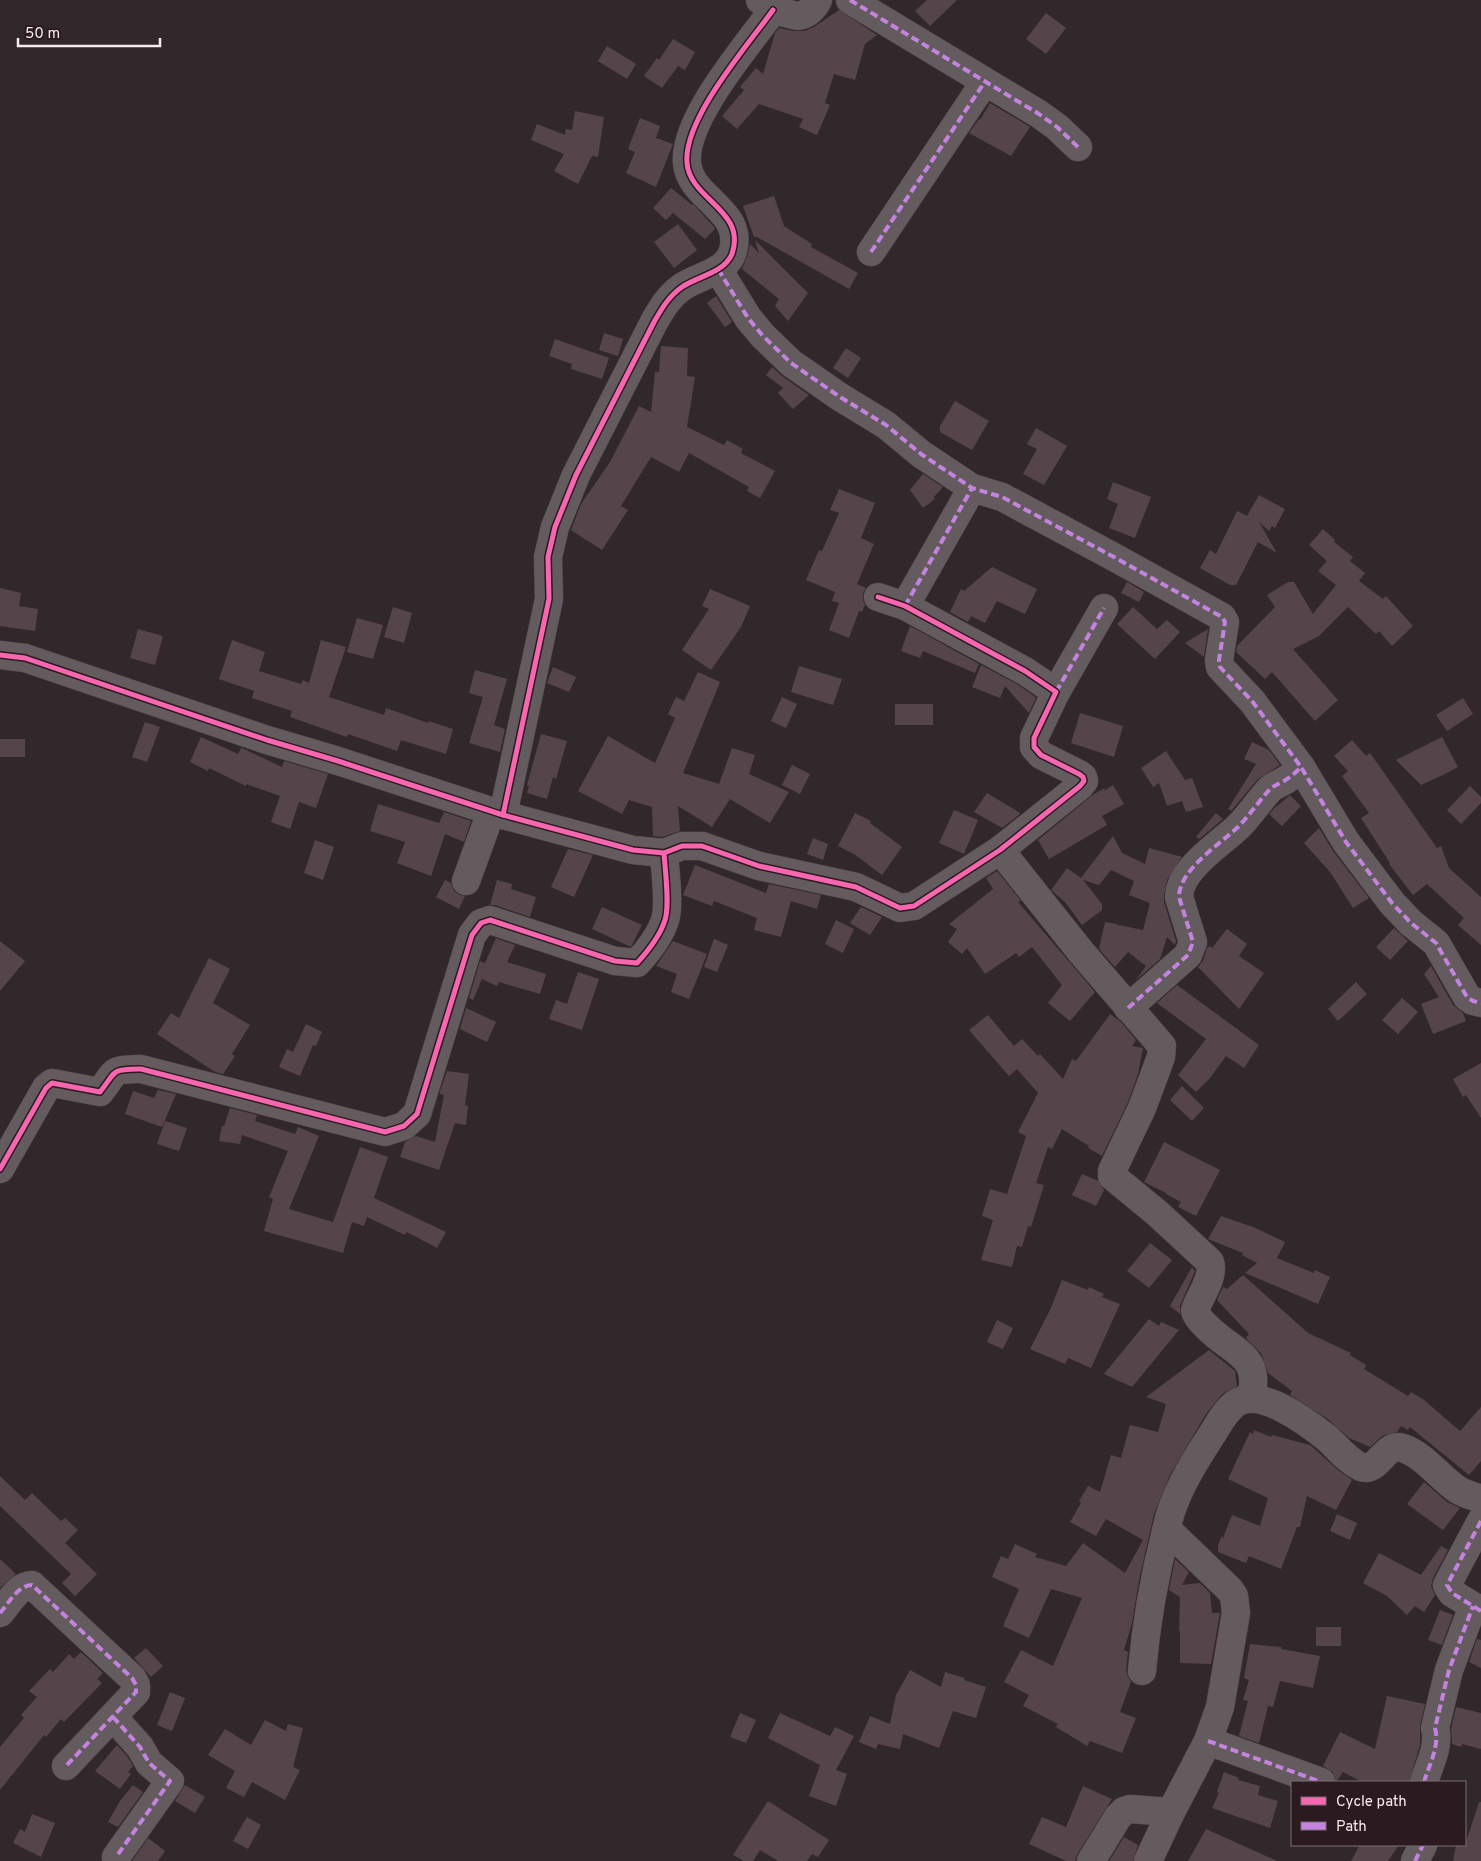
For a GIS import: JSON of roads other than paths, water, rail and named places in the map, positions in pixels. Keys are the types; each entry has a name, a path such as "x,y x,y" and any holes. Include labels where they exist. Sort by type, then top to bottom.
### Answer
{"street":[{"path":"466,882 497,814 549,599 548,557 558,519 576,474 666,300 682,287 718,269 729,259 732,252 734,232 730,220 689,172 687,163 689,140 702,111 767,5 801,16 811,9 818,0"},
{"path":"850,0 1048,121 1078,147"},
{"path":"871,252 984,83"},
{"path":"718,269 748,318 762,336 792,363 840,397 886,425 921,454 972,488 1002,497 1222,617 1225,622 1219,660 1220,667 1252,701 1301,767 1346,842 1372,878 1402,915 1436,943 1467,996 1473,1002 1481,1003"},
{"path":"905,606 972,488"},
{"path":"878,597 905,606 1025,671 1056,692"},
{"path":"0,655 24,658 44,664 267,740 497,814 632,850 664,853 682,846 702,846 759,866 856,887 894,907 905,909 914,906 1000,850 1084,782 1081,776 1041,754 1034,747 1034,738 1056,692 1104,608"},
{"path":"1128,1008 1185,960 1191,949 1193,942 1192,933 1179,897 1179,890 1185,879 1208,852 1251,814 1272,788 1290,778 1301,767"},
{"path":"1000,850 1081,952 1162,1046 1142,1108 1112,1171 1112,1176 1157,1213 1210,1262 1211,1270 1208,1280 1195,1311 1199,1319 1212,1333 1244,1356 1248,1362 1252,1369 1254,1384 1251,1398"},
{"path":"0,1169 46,1088 52,1083 100,1092 110,1075 118,1070 141,1070 386,1132 404,1126 417,1114 472,935 481,923 490,920 615,961 637,963 649,951 666,920 667,887 664,853"},
{"path":"1142,1671 1146,1628 1153,1586 1171,1507 1206,1443 1224,1416 1236,1403 1251,1398 1262,1399 1296,1416 1326,1438 1354,1464 1364,1468 1371,1467 1394,1448 1403,1448 1434,1469 1459,1491 1481,1499"},
{"path":"1424,1781 1436,1746 1437,1736 1435,1728 1449,1670 1477,1609 1452,1593 1447,1585 1481,1521"},
{"path":"1148,1861 1208,1741 1220,1707 1236,1614 1234,1596 1230,1590 1172,1534 1166,1531"},
{"path":"0,1613 21,1588 26,1585 32,1585 134,1681 136,1692 66,1766"},
{"path":"113,1717 140,1747 149,1763 170,1781 116,1857"},
{"path":"1208,1741 1318,1781"},
{"path":"1090,1861 1118,1816 1124,1811 1130,1809 1172,1812"},
{"path":"1415,1861 1422,1846"}]}
